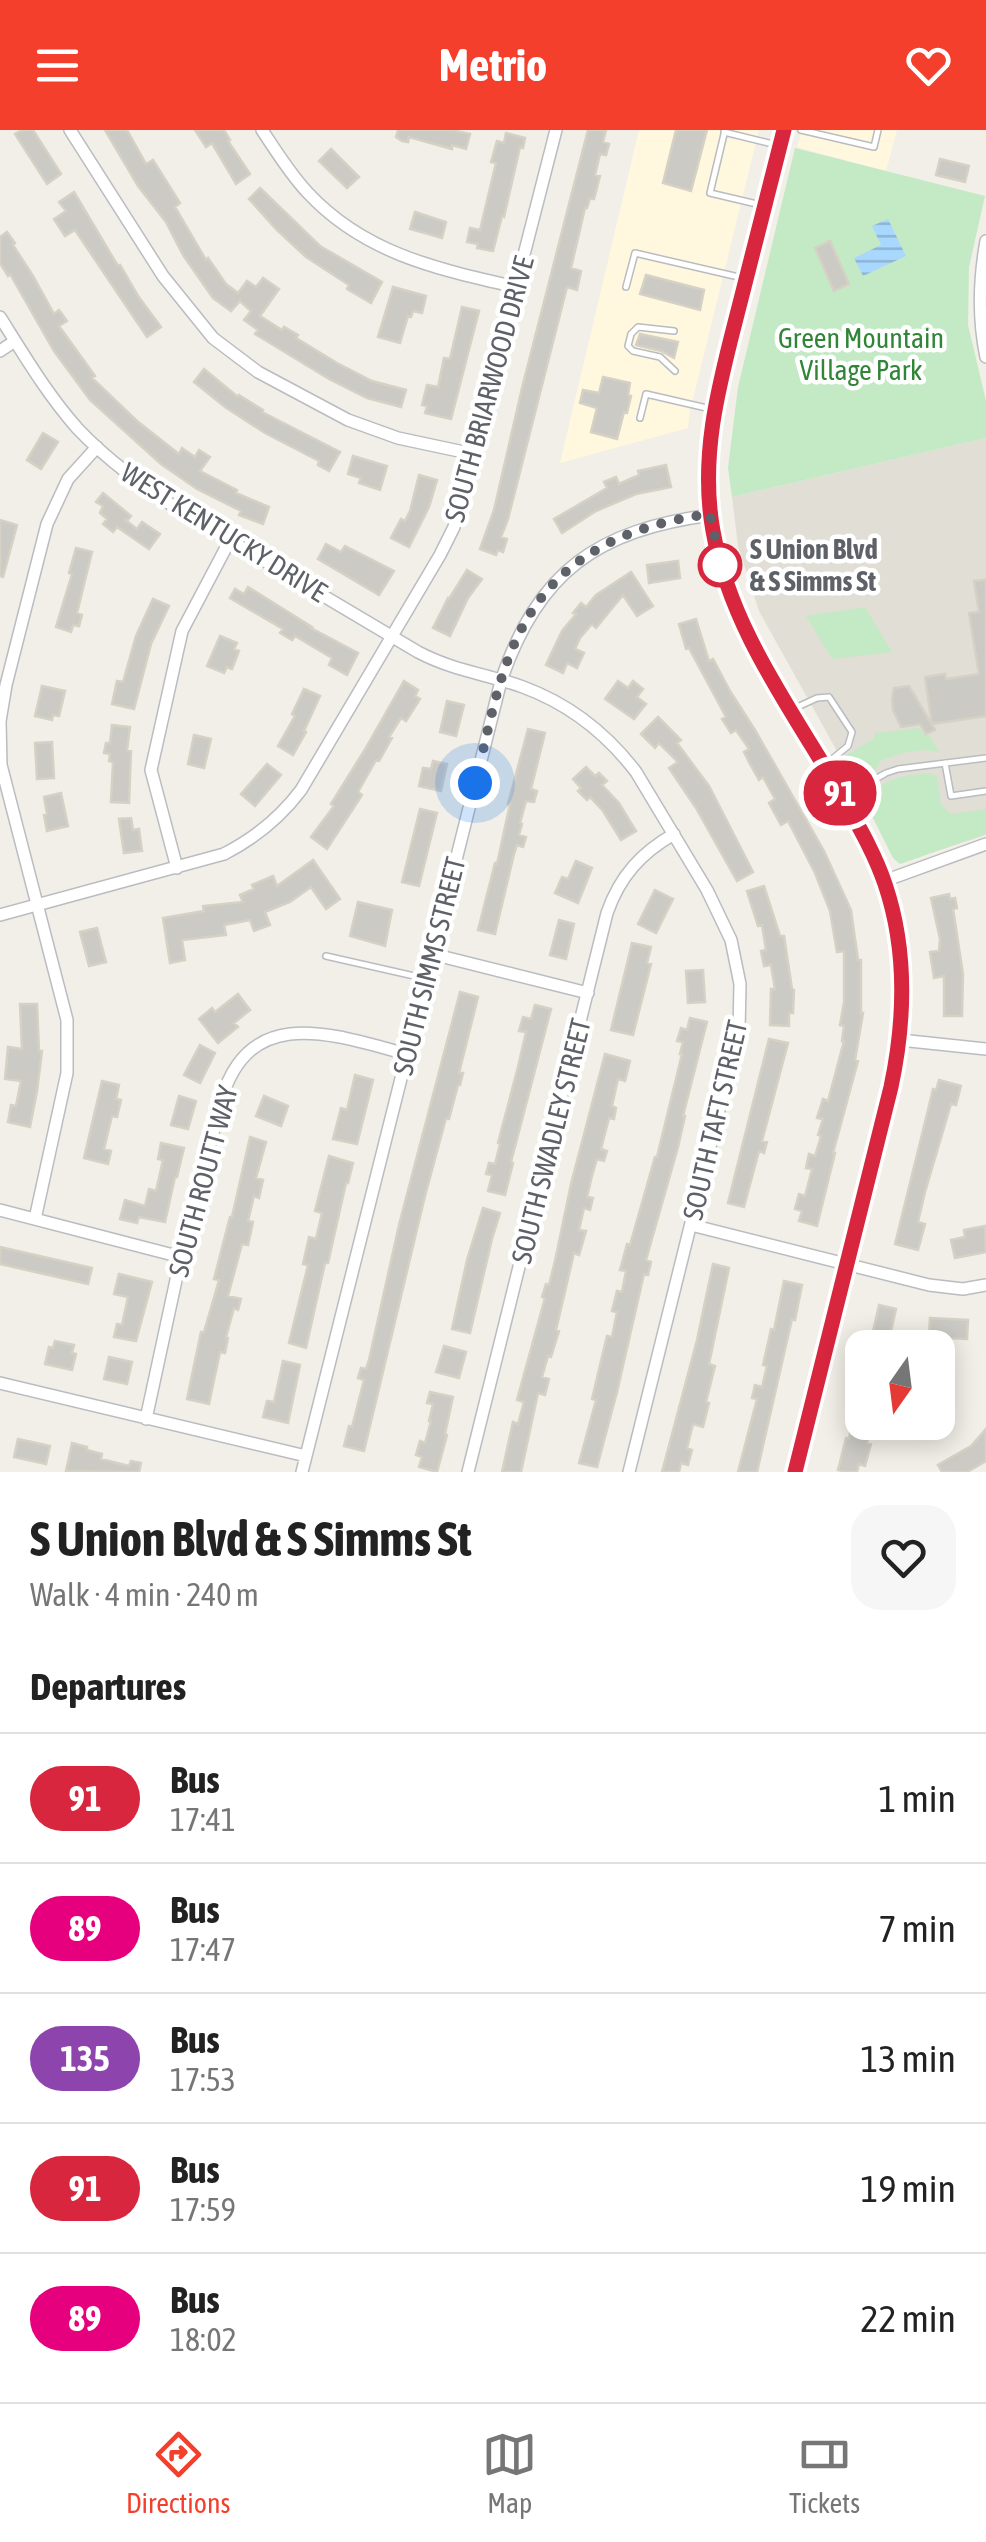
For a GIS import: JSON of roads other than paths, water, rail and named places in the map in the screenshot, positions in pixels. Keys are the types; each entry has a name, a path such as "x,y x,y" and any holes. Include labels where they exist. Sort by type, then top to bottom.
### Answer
{"main road":[{"path":"782,138 714,410 708,456 710,514 733,604 750,640 843,798 884,881 895,918 902,995 900,1040 891,1087 795,1472"}],"street":[{"path":"70,130 163,276 213,338 258,372 348,420 398,438 473,454"},
{"path":"262,130 308,193 370,241 430,267 516,287"},
{"name":"SOUTH BRIARWOOD DRIVE","path":"0,915 208,860 262,831 301,790 449,540 556,130"},
{"path":"986,242 980,309 986,357"},
{"name":"WEST KENTUCKY DRIVE","path":"0,317 45,388 78,429 154,493 444,665 501,680"},
{"path":"0,352 15,342"},
{"path":"35,1219 67,1073 68,1044 63,1000 1,765 0,721 47,524 68,479 97,447"},
{"name":"SOUTH SIMMS STREET","path":"302,1472 501,680 524,623 548,590 577,563 607,544 643,527 710,514"},
{"path":"177,868 151,770 182,631 230,540"},
{"name":"SOUTH TAFT STREET","path":"501,680 541,694 595,729 629,763 724,922 736,955 740,1013 735,1048 629,1472"},
{"name":"SOUTH SWADLEY STREET","path":"468,1472 607,913 625,875 644,854 674,834"},
{"path":"884,881 986,844"},
{"path":"432,954 588,994"},
{"name":"SOUTH ROUTT WAY","path":"146,1419 182,1257 225,1086 232,1072 246,1056 276,1036 306,1032 407,1054"},
{"path":"900,1040 986,1049"},
{"path":"0,1210 182,1257"},
{"path":"691,1225 947,1288 986,1285"},
{"path":"0,1384 306,1456"}],"lane":[{"path":"801,130 874,147 878,130"},
{"path":"764,206 710,192 724,131 782,138"},
{"path":"626,287 635,253 746,279"},
{"path":"674,331 638,327 628,346 660,357 675,371"},
{"path":"640,418 646,394 714,410"},
{"path":"790,710 829,697 852,732 848,746 823,765"},
{"path":"843,798 898,769 986,758"},
{"path":"945,763 951,796 986,791"},
{"path":"326,956 426,979"}],"water":[{"path":"888,219 906,256 863,276 854,258 881,245 872,226"}],"place":[{"name":"S Union Blvd & S Simms St","path":"720,565"}],"park label":[{"name":"Green Mountain Village Park","path":"861,354"}]}
